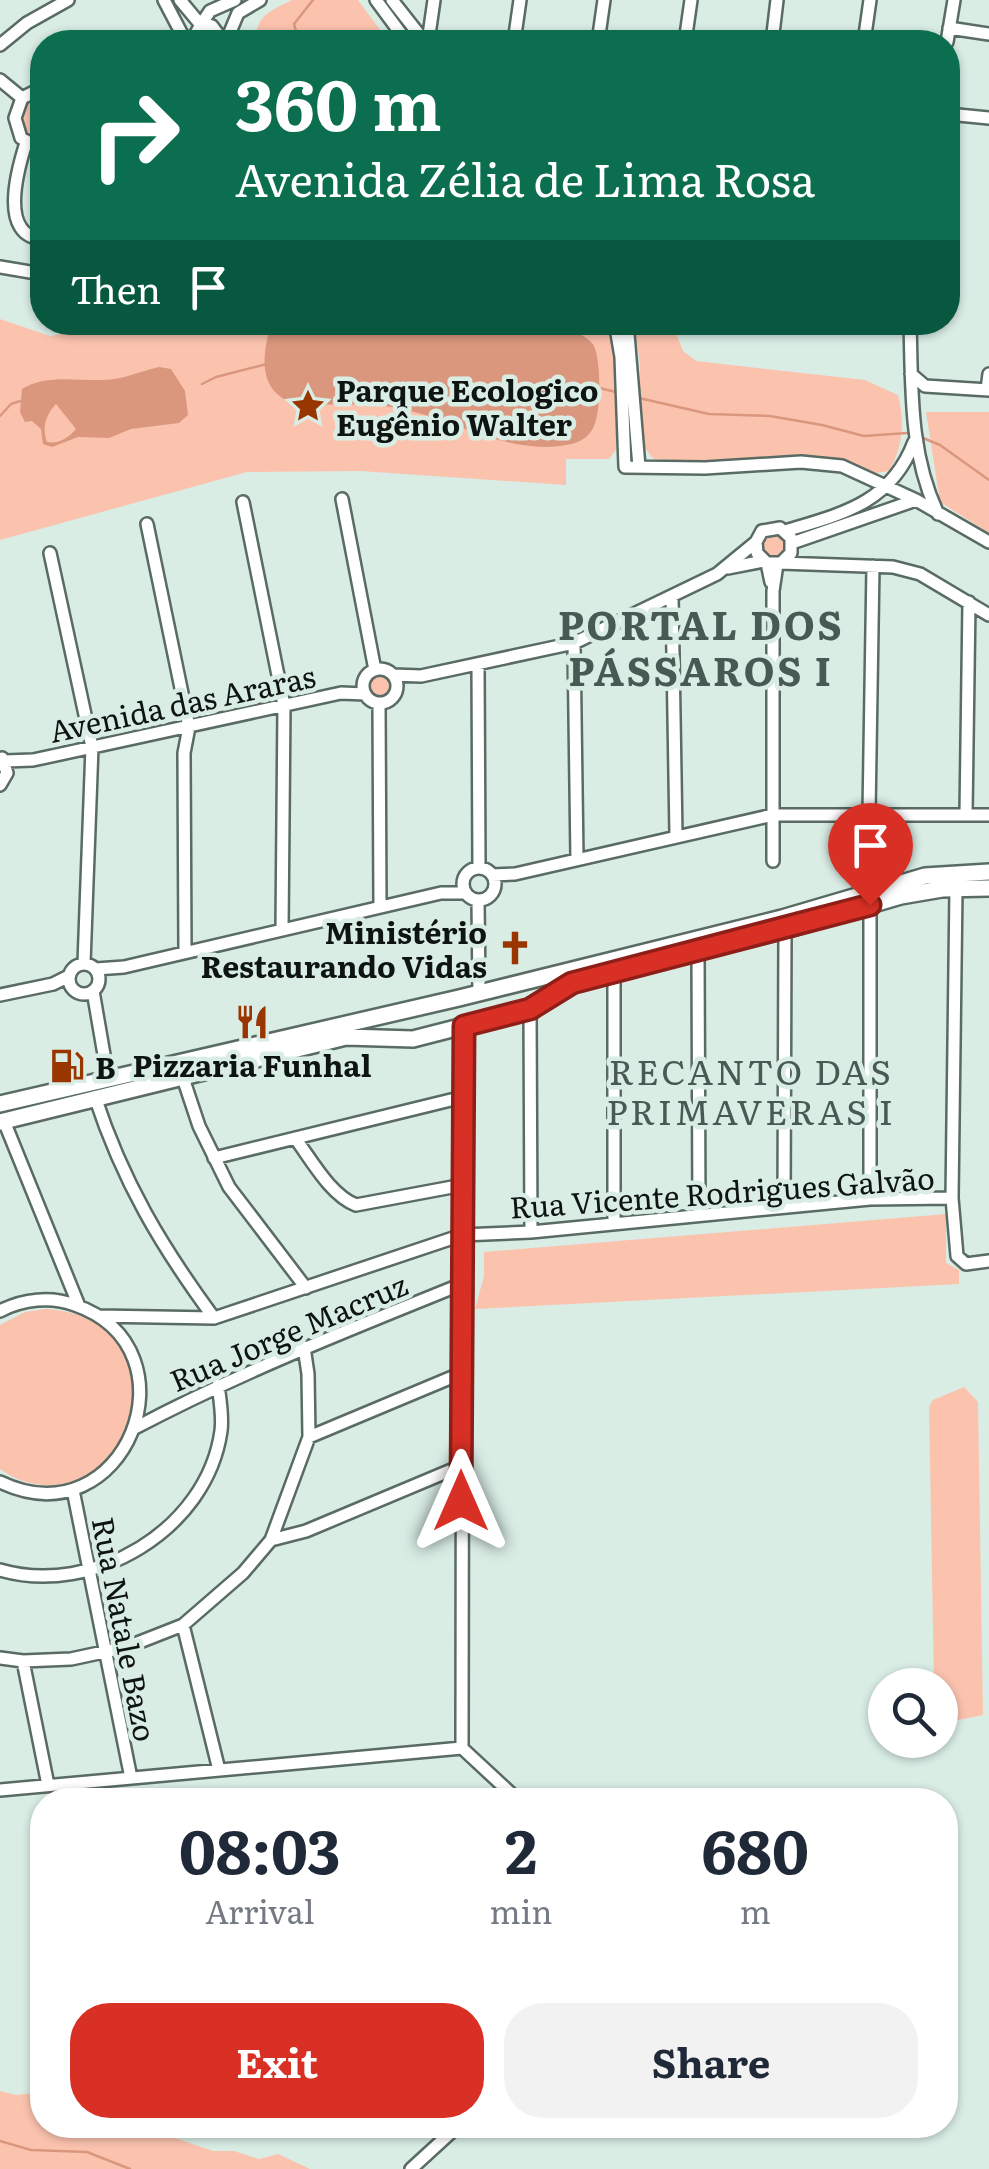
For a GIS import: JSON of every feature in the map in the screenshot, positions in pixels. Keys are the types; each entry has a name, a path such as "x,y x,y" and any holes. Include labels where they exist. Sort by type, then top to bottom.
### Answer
{"main road":[{"path":"0,1104 459,998 782,918 925,876 989,872"},
{"path":"2,1122 346,1037 369,1035 403,1040 464,1026 530,1009 572,983 786,930 901,896 989,888"},
{"path":"486,990 502,1006 496,1018"},
{"path":"438,1032 428,1024 427,1013 459,998"}],"street":[{"path":"0,45 27,23 68,0"},
{"path":"164,0 181,30"},
{"path":"180,0 201,23 215,30"},
{"path":"196,30 210,12 235,0"},
{"path":"230,30 238,13 260,0"},
{"path":"376,0 398,30"},
{"path":"392,0 417,30"},
{"path":"429,30 434,0"},
{"path":"516,30 520,0"},
{"path":"600,30 604,0"},
{"path":"687,30 691,0"},
{"path":"773,30 777,0"},
{"path":"866,30 870,0"},
{"path":"954,0 950,28 989,34"},
{"path":"0,80 22,98"},
{"path":"30,94 22,98 15,118 18,132 30,144"},
{"path":"960,115 989,118"},
{"path":"26,142 11,216 18,232 30,236"},
{"path":"0,267 30,272"},
{"path":"617,335 625,467 823,463 842,466 916,500 989,542"},
{"path":"627,335 639,467"},
{"path":"910,335 914,442 924,483 938,514"},
{"path":"911,374 925,386 988,390 989,374"},
{"path":"842,520 887,486 914,442"},
{"path":"897,475 913,474 924,483"},
{"path":"773,862 772,563 789,542 842,520 916,500 924,483"},
{"path":"342,498 374,670 365,688 379,703 380,906"},
{"path":"243,502 284,705 282,930"},
{"path":"147,524 190,726 184,753 186,952"},
{"path":"395,681 574,643 728,568 768,528 789,542 810,565"},
{"path":"756,542 756,553 772,563"},
{"path":"50,554 92,747 93,976 108,1078"},
{"path":"728,568 772,563 892,566 920,574 989,615"},
{"path":"869,814 872,566"},
{"path":"672,596 676,836"},
{"path":"966,814 968,602"},
{"path":"574,643 578,859"},
{"path":"478,664 479,868 494,881"},
{"path":"374,670 384,670 395,681"},
{"path":"379,703 389,700 395,681"},
{"name":"Avenida das Araras","path":"4,763 365,688"},
{"path":"0,785 4,763"},
{"path":"70,981 82,994 93,976 124,967 441,893 469,891 486,898 494,881 516,874 773,815 989,815"},
{"path":"479,868 469,872 469,891 486,990"},
{"path":"952,1198 956,889"},
{"path":"870,905 870,1199"},
{"path":"784,1206 786,930"},
{"path":"698,951 698,1214"},
{"path":"70,981 76,966 93,976"},
{"path":"614,974 614,1222"},
{"path":"0,995 70,981"},
{"path":"530,1009 532,1232"},
{"path":"464,1026 462,1748 505,1788"},
{"path":"182,1075 228,1187 306,1288"},
{"path":"95,1097 127,1181 148,1223 214,1318"},
{"path":"214,1158 463,1097"},
{"path":"2,1122 80,1306"},
{"path":"295,1138 347,1202 356,1205 462,1185"},
{"name":"Rua Vicente Rodrigues Galvão","path":"98,1316 214,1318 462,1235 532,1232 870,1199 952,1198 957,1256 966,1264 989,1261"},
{"name":"Rua Jorge Macruz","path":"136,1428 218,1385 304,1347 462,1284"},
{"path":"0,1311 38,1300 80,1306 98,1316"},
{"name":"Rua Jorge Macruz","path":"72,1490 93,1480 126,1449 136,1428 140,1404 139,1380 132,1357 120,1336 98,1316"},
{"path":"0,1658 23,1661 106,1654 184,1625 243,1574 271,1540 309,1437 304,1347"},
{"path":"309,1437 462,1373"},
{"path":"0,1570 41,1577 89,1570 147,1545 189,1502 211,1466 221,1432 218,1385"},
{"path":"271,1540 306,1531 461,1466"},
{"path":"0,1482 16,1490 44,1494 72,1490"},
{"name":"Rua Natale Bazo","path":"72,1490 131,1778"},
{"path":"184,1625 219,1770"},
{"path":"23,1661 48,1785"},
{"path":"0,1790 462,1748"},
{"path":"411,2169 446,2138"}],"shaded area":[{"path":"292,0 358,0 380,30 257,30 271,11"},
{"path":"30,100 30,138 20,119"},
{"name":"Parque Ecologico Eugênio Walter","path":"0,319 30,329 30,335 50,336 612,335 616,362 616,450 609,459 566,459 566,485 360,471 247,472 0,540"},
{"path":"268,335 580,335 592,343 598,359 596,419 590,433 578,442 529,446 393,407 292,403 280,397 267,379"},
{"path":"636,335 677,335 683,351 696,361 865,380 898,395 901,434 889,471 654,459 640,430"},
{"path":"159,367 171,369 185,391 188,415 179,423 131,429 109,438 78,437 52,447 43,444 41,429 32,421 25,422 20,412 22,389 31,384 110,380","holes":["56,404 76,429 63,440 47,442 46,421"]},
{"path":"926,412 989,412 989,533 940,502"},
{"path":"777,532 785,537 788,546 782,559 764,558 760,540"},
{"path":"381,672 391,676 395,686 391,696 381,700 371,696 367,686 371,676"},
{"path":"946,1214 946,1263 959,1270 959,1284 475,1309 484,1276 484,1252"},
{"path":"45,1309 89,1319 120,1343 135,1379 135,1400 125,1438 113,1459 77,1480 38,1485 0,1469 0,1325 25,1312"},
{"path":"964,1387 978,1402 983,1715 958,1720 958,1668 934,1668 929,1406 933,1400"},
{"path":"0,2091 30,2093 30,2138 175,2138 213,2151 234,2151 259,2159 278,2154 310,2169 0,2169"}],"waterway":[{"path":"296,30 294,24 313,0"},
{"path":"202,384 267,364"},
{"path":"595,387 616,392"},
{"path":"639,398 709,414 770,416 864,436 907,433"},
{"path":"0,416 20,401"},
{"path":"923,438 940,445 989,480"},
{"path":"0,2141 31,2150 87,2152 130,2169"}],"place":[{"name":"Parque Ecologico Eugênio Walter","path":"308,406"},
{"name":"Ministério Restaurando Vidas","path":"515,948"},
{"name":"Pizzaria Funhal","path":"252,1022"},
{"name":"B","path":"67,1066"}],"district":[{"name":"PORTAL DOS PÁSSAROS I","path":"701,645"},
{"name":"RECANTO DAS PRIMAVERAS I","path":"751,1090"}],"route":[{"path":"461,1501 464,1026 530,1009 572,983 870,905"}]}
